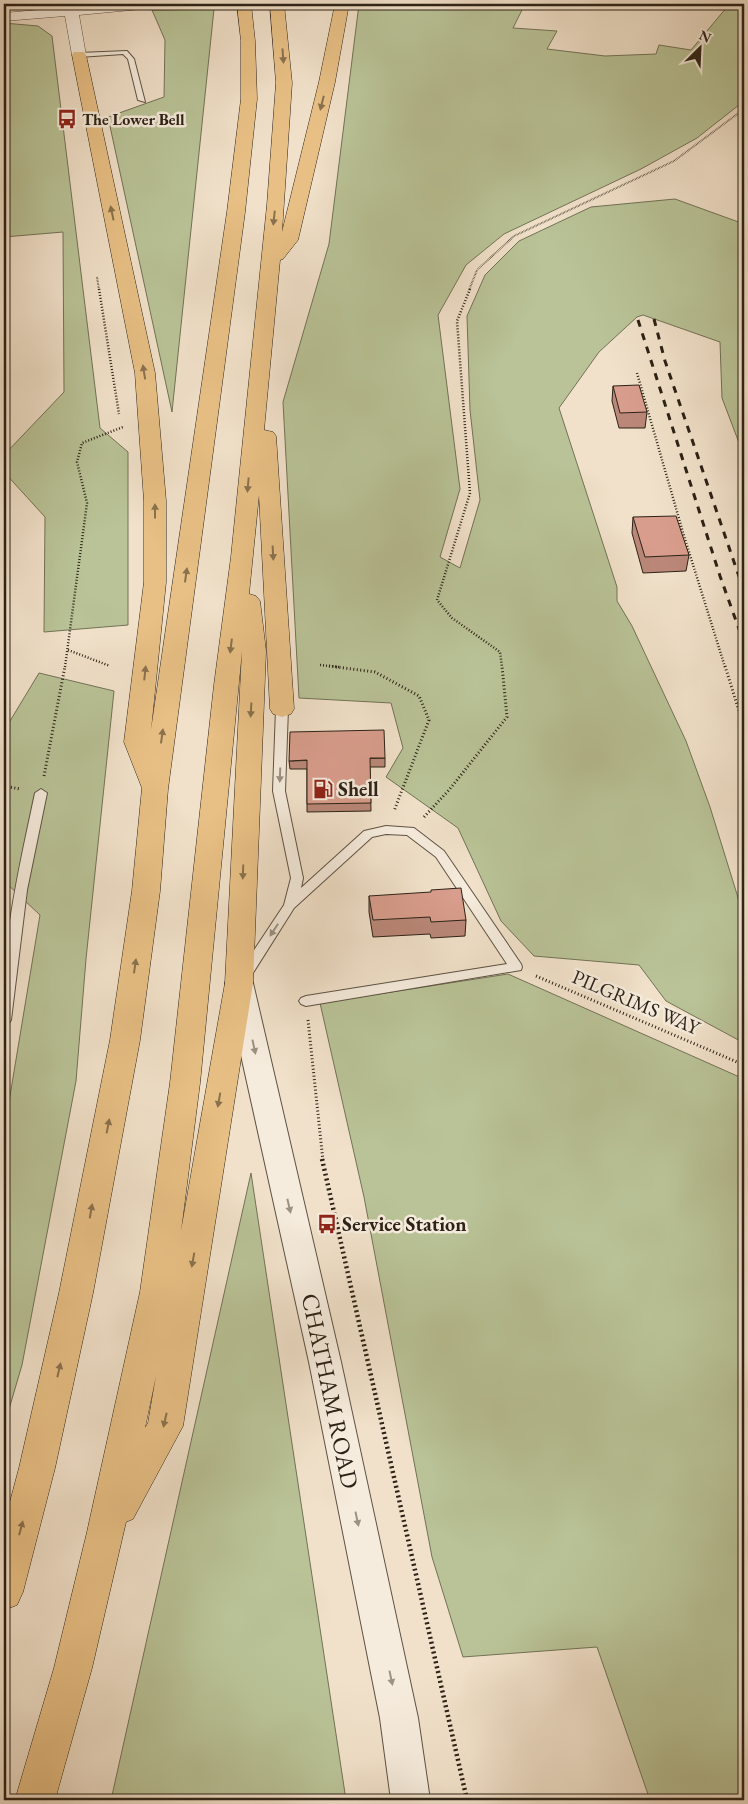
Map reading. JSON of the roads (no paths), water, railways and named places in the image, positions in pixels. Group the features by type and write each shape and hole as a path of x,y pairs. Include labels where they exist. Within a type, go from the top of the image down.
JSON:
{"highway":[{"path":"270,264 289,240 327,82 342,4"},
{"path":"4,1592 37,1468 72,1311 125,1040 146,891 155,788 236,212 248,99 248,40 244,6"},
{"path":"35,1800 73,1668 106,1532 157,1292 185,1083 226,685 242,557 281,148 284,84 278,6"},
{"path":"78,55 145,373 155,501 155,582 137,742 155,788"},
{"path":"261,347 282,709"},
{"path":"106,1532 165,1426 239,983 254,651 242,557"}],"street":[{"path":"4,17 68,8 152,4"},
{"path":"714,4 744,5"},
{"path":"68,8 78,55"},
{"name":"CHATHAM ROAD","path":"239,983 329,1381 399,1718 411,1800"}],"lane":[{"path":"78,55 126,52 131,59 142,100"},
{"path":"282,709 279,791 297,878 290,905"},
{"path":"4,1020 21,890 41,793"},
{"path":"239,983 290,905 368,834 386,830 410,831 440,854 516,967 306,1001"}],"railway":[{"path":"654,319 665,361 744,591"},
{"path":"638,320 720,576 744,643"}],"place":[{"name":"The Lower Bell","path":"67,119"},
{"name":"Shell","path":"323,789"},
{"name":"Service Station","path":"327,1224"}]}
